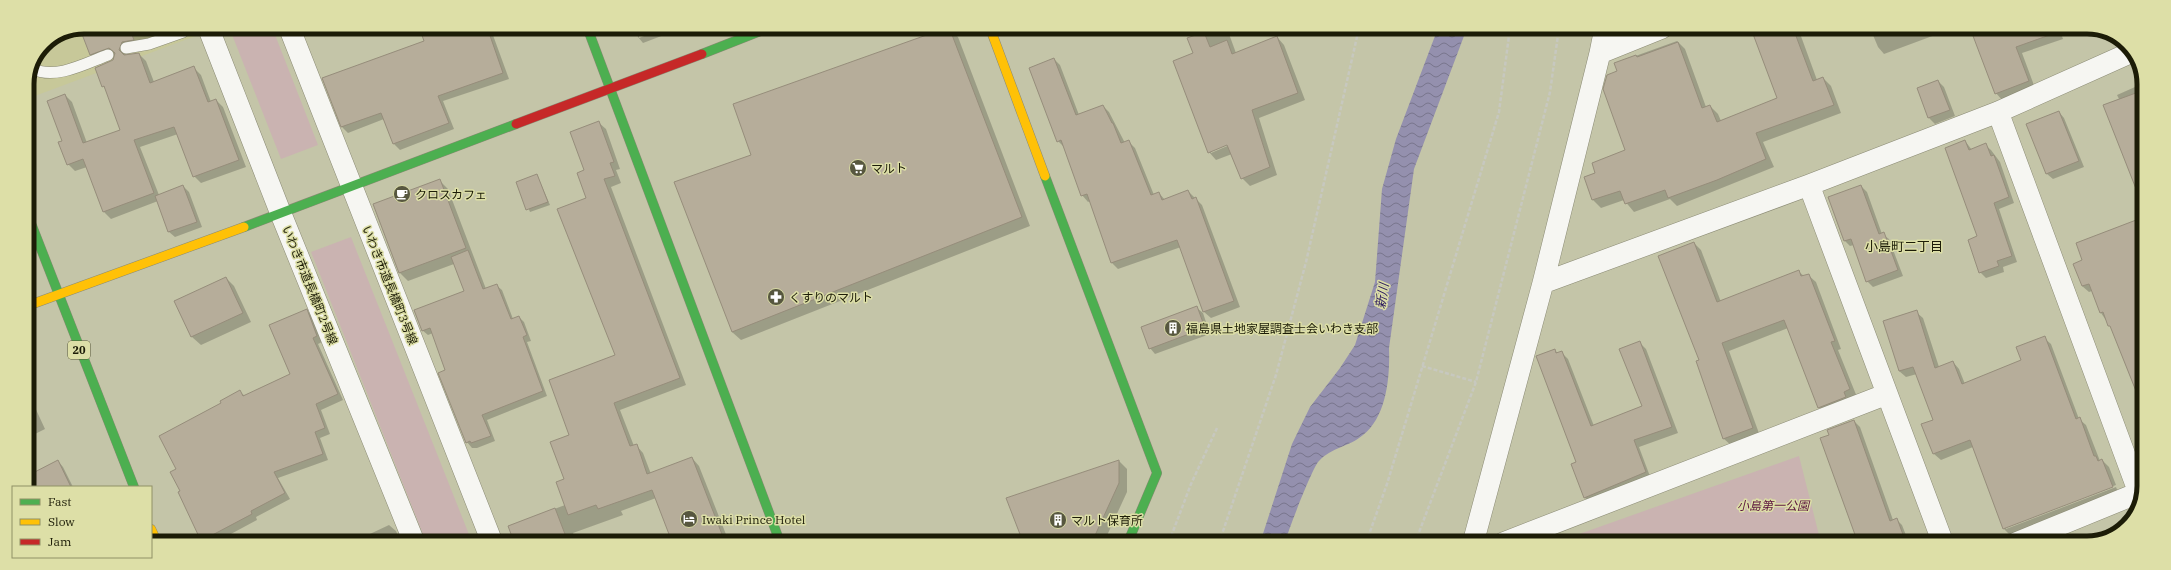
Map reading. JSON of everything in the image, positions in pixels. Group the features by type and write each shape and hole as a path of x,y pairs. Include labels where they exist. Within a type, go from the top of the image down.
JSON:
{"street":[{"name":"いわき市道長橋町2号線","path":"211,34 281,214 412,536"},
{"name":"いわき市道長橋町3号線","path":"292,34 351,188 490,536"},
{"path":"591,34 778,536"},
{"path":"34,304 351,188 753,34"},
{"path":"992,34 1068,240 1157,473 1131,536"},
{"path":"1475,536 1542,283 1604,34"},
{"path":"1600,53 1647,34"},
{"path":"1542,283 1809,186 1998,112 2127,54"},
{"path":"1998,112 2137,481"},
{"path":"1809,186 1941,536"},
{"name":"20","path":"34,232 134,486"},
{"path":"1521,536 1887,394"},
{"path":"2033,536 2136,494"}],"lane":[{"path":"126,48 149,44 177,34"},
{"path":"36,71 61,72 108,55"}],"path":[{"path":"1221,536 1276,375 1306,262 1358,34"},
{"path":"1368,536 1387,484 1499,112 1509,34"},
{"path":"1417,536 1476,382 1550,92 1558,34"},
{"path":"1422,366 1476,382"},
{"path":"1171,536 1191,484 1217,428"}],"shaded area":[{"path":"84,34 201,34 34,96 35,74 42,56 56,42 65,38"}],"green space":[{"path":"232,34 275,34 318,145 281,159"},
{"path":"351,237 470,536 424,536 311,252"},
{"name":"小島第一公園","path":"1799,456 1819,536 1574,536"}],"water":[{"name":"新川","path":"1436,34 1465,34 1414,169 1389,348 1388,383 1382,407 1371,427 1363,435 1329,453 1319,461 1306,487 1287,536 1262,536 1292,444 1310,407 1340,368 1355,345 1375,282 1382,189 1396,139"}],"building":[{"path":"82,34 132,34 134,40 122,42 119,50 124,55 139,53 150,83 194,66 208,102 216,99 239,160 193,177 174,127 134,140 154,193 103,212 83,159 67,165 58,142 62,141 47,101 65,94 83,143 120,130 104,86 102,87 95,68 113,60 115,53 109,48 90,55"},
{"path":"422,34 489,34 503,73 438,96 449,123 393,144 381,113 341,127 322,78 424,41"},
{"name":"マルト","path":"929,34 952,34 1022,217 732,332 674,182 751,155 733,104"},
{"path":"1198,34 1205,34 1210,47 1227,40 1232,54 1277,36 1298,93 1252,110 1270,167 1241,179 1227,145 1208,153 1173,61 1193,53 1187,38"},
{"path":"1753,34 1795,34 1813,81 1823,77 1834,105 1756,133 1766,159 1717,180 1668,198 1665,190 1625,204 1620,191 1592,200 1584,177 1595,173 1592,163 1625,150 1603,89 1607,75 1617,71 1614,63 1636,55 1637,57 1678,42 1702,108 1710,105 1717,122 1777,98"},
{"path":"1972,34 2053,34 2016,47 2029,81 1995,94"},
{"path":"1054,58 1076,115 1103,105 1113,123 1121,143 1129,140 1151,195 1159,192 1162,200 1188,190 1192,199 1196,197 1234,301 1203,312 1177,240 1111,263 1087,194 1081,196 1061,140 1057,142 1029,68"},
{"path":"1938,80 1950,110 1928,118 1917,88"},
{"path":"2137,93 2137,191 2103,105"},
{"path":"2059,111 2079,161 2046,174 2026,124"},
{"path":"599,121 614,162 610,163 615,176 604,179 680,378 614,403 630,446 637,444 647,474 692,457 723,536 670,536 652,490 598,509 596,505 568,515 556,482 564,479 550,442 569,435 549,380 615,355 557,209 586,198 577,173 584,170 570,132"},
{"path":"1965,140 1969,150 1986,143 1991,156 1994,155 2009,197 1994,203 2012,256 1997,261 1999,266 1979,273 1968,240 1977,236 1945,148"},
{"path":"537,174 548,202 526,210 516,182"},
{"path":"440,179 466,248 399,273 373,204"},
{"path":"183,185 197,222 168,232 155,196"},
{"path":"1861,185 1879,234 1884,232 1898,270 1866,282 1851,239 1844,241 1828,197"},
{"path":"2137,220 2137,394 2110,326 2108,326 2103,312 2100,313 2089,284 2082,286 2073,264 2082,260 2076,243"},
{"path":"1694,242 1717,302 1799,270 1801,276 1809,274 1835,341 1831,342 1850,389 1844,392 1846,397 1818,408 1784,320 1722,343 1753,428 1723,439 1696,361 1699,360 1658,256"},
{"path":"468,250 483,289 497,284 511,319 519,316 527,335 523,337 543,391 482,415 491,436 471,443 470,441 466,443 438,373 445,370 430,328 422,331 414,310 464,291 451,257"},
{"path":"226,277 243,313 191,337 174,301"},
{"name":"福島県土地家屋調査士会いわき支部","path":"1197,306 1205,328 1149,349 1141,327"},
{"path":"307,309 317,336 313,338 338,394 316,404 325,428 315,432 323,454 274,472 285,493 251,511 252,514 210,536 199,536 178,492 180,491 170,472 176,469 159,436 221,403 220,401 240,390 243,396 290,374 269,325"},
{"path":"1917,310 1935,368 1953,361 1962,384 2021,360 2016,347 2045,336 2076,419 2080,417 2094,456 2096,456 2098,461 2102,459 2113,487 2003,529 1970,440 1933,454 1921,424 1933,420 1913,367 1899,371 1883,321"},
{"path":"1640,341 1672,427 1634,440 1646,472 1584,498 1571,464 1576,462 1536,356 1555,349 1556,353 1562,351 1591,426 1642,406 1619,349"},
{"path":"1854,420 1890,521 1897,518 1903,536 1855,536 1820,438 1829,435 1827,430"},
{"path":"58,460 71,486 34,486 34,472"},
{"name":"マルト保育所","path":"1119,460 1119,483 1095,536 1021,536 1006,498"},
{"path":"555,508 566,536 512,536 508,526"}],"traffic: fast":[{"path":"590,34 778,536"},
{"path":"702,54 753,34"},
{"path":"244,227 516,124"},
{"path":"1045,176 1157,473 1131,536"},
{"path":"34,231 134,486"}],"traffic: slow":[{"path":"992,34 1045,176"},
{"path":"34,303 244,227"},
{"path":"152,531 154,536"}],"traffic: jam":[{"path":"516,124 702,54"}],"place":[{"name":"マルト","path":"858,168"},
{"name":"クロスカフェ","path":"402,194"},
{"name":"くすりのマルト","path":"776,297"},
{"name":"福島県土地家屋調査士会いわき支部","path":"1173,328"},
{"name":"Iwaki Prince Hotel","path":"689,519"},
{"name":"マルト保育所","path":"1058,520"}],"district":[{"name":"小島町二丁目","path":"1904,246"}]}
